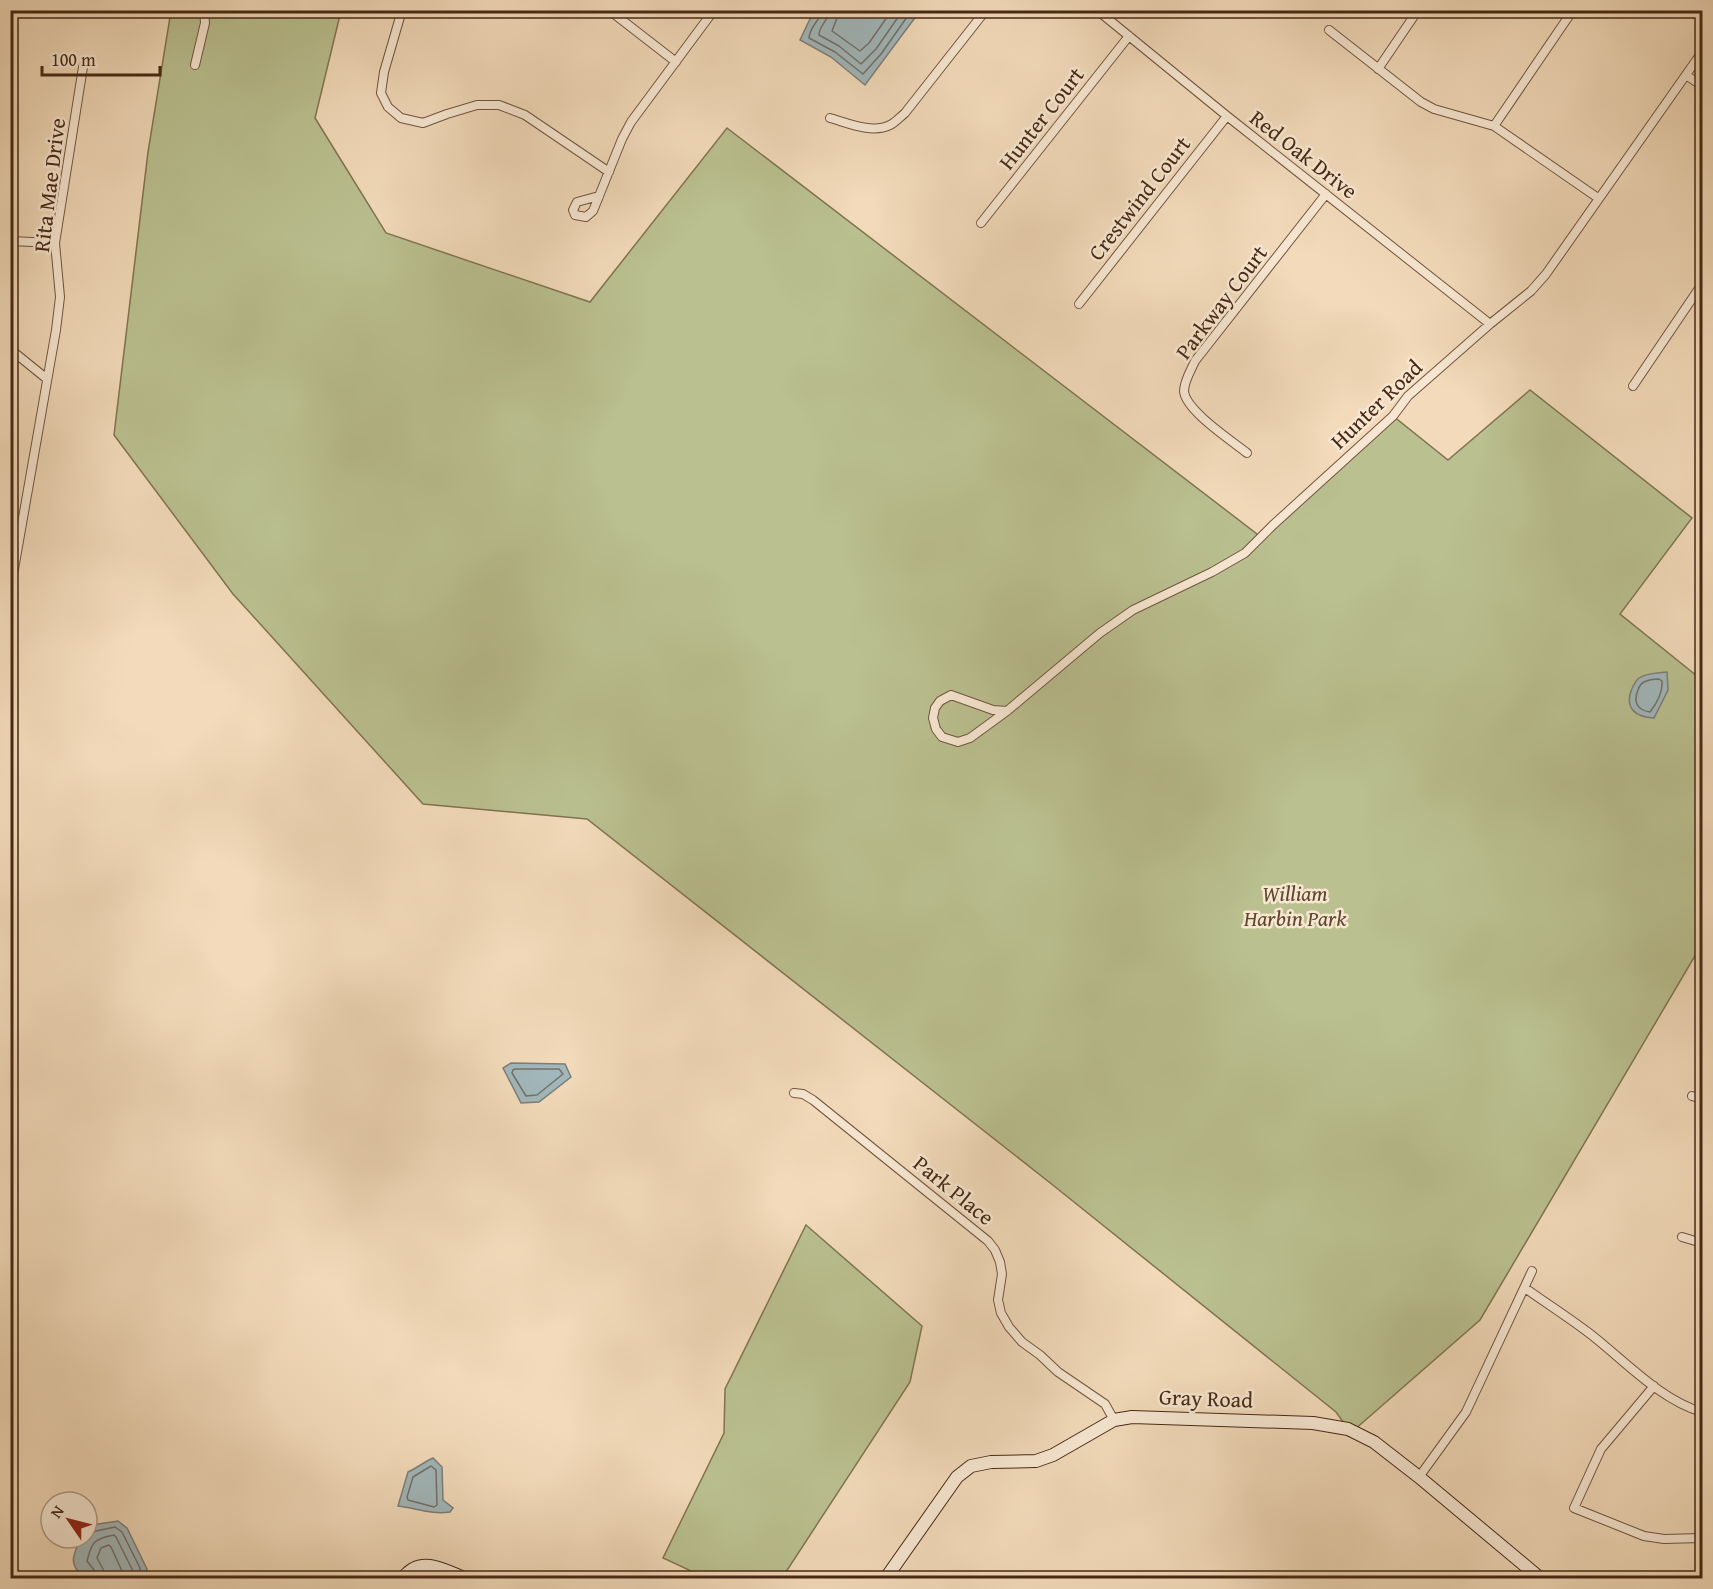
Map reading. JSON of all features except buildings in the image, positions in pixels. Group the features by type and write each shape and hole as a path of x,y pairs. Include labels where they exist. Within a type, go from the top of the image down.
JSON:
{"street":[{"path":"195,65 205,23 204,10"},
{"path":"402,10 384,72 381,93 388,107 401,118 423,123 477,105 499,105 525,115 609,172"},
{"path":"609,10 676,62"},
{"path":"599,196 631,122 714,10"},
{"path":"830,118 866,128 891,125 904,113 986,10"},
{"name":"Red Oak Drive","path":"1098,10 1227,116 1490,324"},
{"path":"1378,69 1418,10"},
{"path":"1494,126 1572,10"},
{"path":"1329,30 1421,102 1434,109 1494,126 1598,198"},
{"name":"Hunter Court","path":"981,223 1129,36"},
{"name":"Hunter Road","path":"1007,711 993,710 951,695 940,701 935,708 933,718 936,729 942,737 958,742 970,738 1007,711 1100,633 1133,610 1245,554 1393,416 1408,396 1531,291 1546,274 1702,52"},
{"name":"Rita Mae Drive","path":"10,592 60,297 55,243 83,67"},
{"path":"1686,75 1702,86"},
{"name":"Crestwind Court","path":"1079,304 1227,116"},
{"name":"Parkway Court","path":"1247,453 1189,405 1184,392 1186,379 1196,361 1326,194"},
{"path":"10,241 55,243"},
{"path":"1633,386 1702,284"},
{"path":"10,349 47,379"},
{"name":"Park Place","path":"794,1093 803,1094 813,1100 988,1241 1000,1262 1002,1274 998,1300 1001,1313 1009,1327 1022,1342 1058,1372 1105,1404 1114,1420"},
{"path":"1692,1096 1702,1099"},
{"path":"1682,1237 1702,1243"},
{"path":"1419,1476 1466,1412 1532,1271"},
{"path":"1525,1288 1588,1332 1654,1386 1685,1406 1702,1412"},
{"path":"1654,1386 1601,1449 1574,1508 1644,1536 1664,1539 1702,1538"},
{"name":"Gray Road","path":"886,1578 957,1478 971,1466 991,1462 1036,1461 1053,1455 1114,1420 1132,1417 1313,1423 1360,1434 1419,1476 1540,1578"},
{"path":"402,1578 414,1568 423,1566 439,1567 464,1578"}],"green space":[{"name":"William Harbin Park","path":"171,11 341,11 315,118 386,233 590,302 727,128 1261,537 1393,416 1448,460 1530,390 1692,518 1620,614 1702,680 1702,944 1480,1320 1353,1431 1348,1429 1336,1412 1049,1182 587,819 423,804 233,594 114,435 148,152"},
{"path":"806,1225 922,1326 910,1382 782,1578 706,1578 663,1558 724,1433 725,1389"}],"water":[{"path":"818,11 920,11 865,85 831,57 800,40 810,19"},
{"path":"1667,672 1668,690 1654,718 1637,714 1630,703 1636,681 1645,675"},
{"path":"511,1063 565,1064 571,1077 539,1102 521,1103 503,1068"},
{"path":"433,1458 442,1467 443,1500 453,1508 450,1512 437,1513 398,1506 408,1472"},
{"path":"118,1521 127,1528 147,1569 144,1578 84,1578 79,1573 73,1560 75,1551 99,1550 99,1524"}]}
